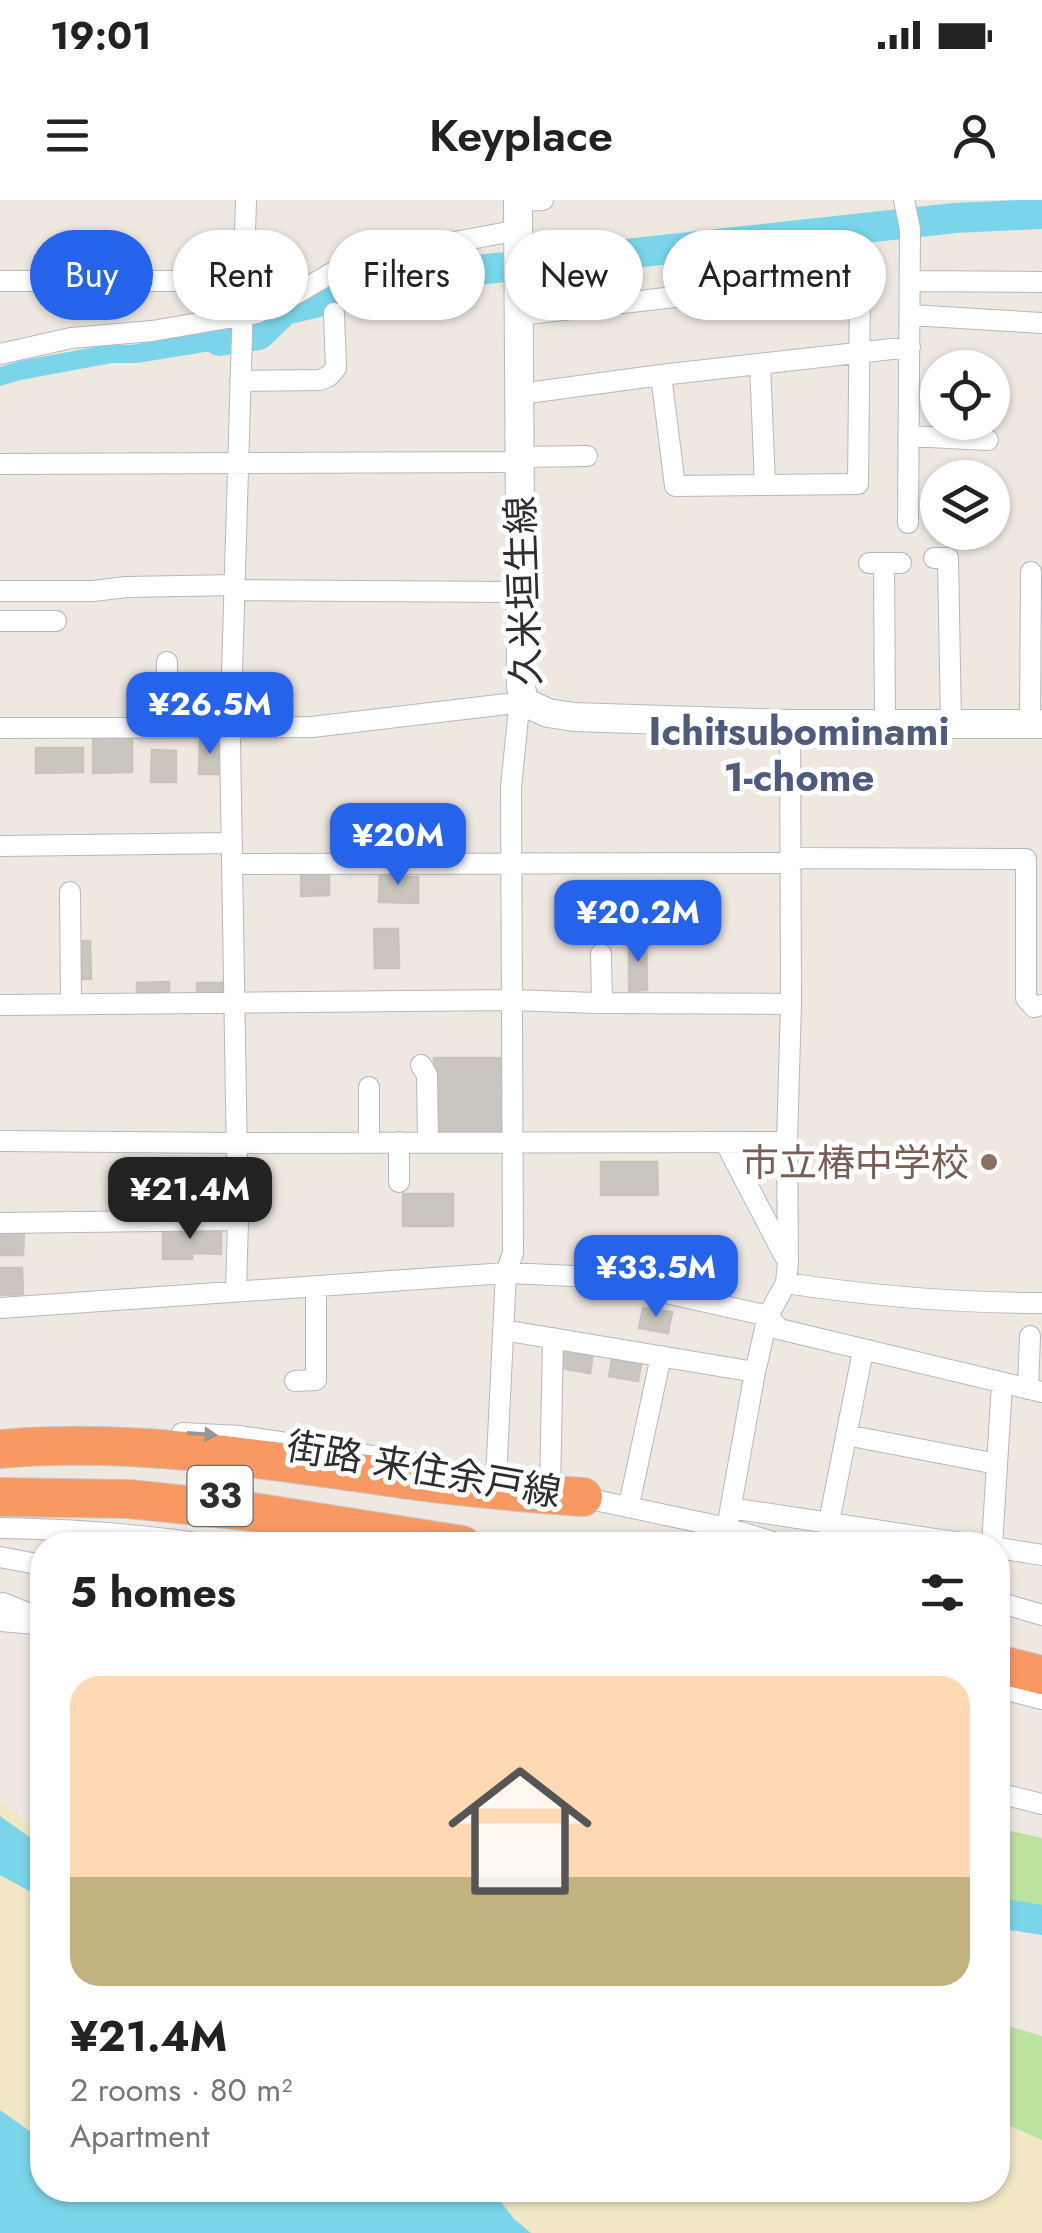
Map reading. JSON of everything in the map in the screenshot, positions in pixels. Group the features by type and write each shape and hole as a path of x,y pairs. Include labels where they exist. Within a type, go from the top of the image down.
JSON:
{"highway":[{"path":"0,1449 163,1449 495,1490 567,1494"},
{"name":"33","path":"0,1476 114,1476 172,1484 331,1532"},
{"name":"33","path":"0,1497 129,1499 328,1532"},
{"path":"0,1505 130,1512 244,1528 316,1532"},
{"path":"1010,1667 1042,1675"}],"main road":[{"name":"久米垣生線","path":"518,200 519,230"},
{"name":"久米垣生線","path":"519,320 524,702 548,713 574,717 790,724 1036,724"}],"street":[{"path":"245,230 246,200"},
{"path":"518,200 543,200"},
{"path":"906,214 910,281 908,523"},
{"path":"308,286 347,264 390,250 444,244 505,252"},
{"path":"910,281 985,273 1042,282"},
{"path":"643,300 855,276 860,288 858,484 675,486 661,375"},
{"path":"0,281 173,281"},
{"path":"910,316 1042,322"},
{"path":"0,354 71,338 223,320"},
{"path":"236,1292 232,728 242,320"},
{"path":"240,381 320,380 329,376 336,368 334,320"},
{"path":"520,394 910,347"},
{"path":"760,364 765,485"},
{"path":"909,436 920,437"},
{"path":"0,464 520,460 587,456"},
{"path":"934,558 948,558 941,639 951,724"},
{"path":"885,563 885,723"},
{"path":"1030,572 1036,724"},
{"path":"0,591 93,591 126,586 521,592"},
{"path":"0,621 56,621"},
{"path":"166,728 167,662"},
{"path":"0,728 312,727 524,702 518,718 511,787 513,1253 506,1273 496,1479"},
{"path":"790,724 787,1272 768,1316 729,1518 829,1522 892,1532"},
{"path":"0,846 511,862 1026,859 1026,998 1034,1007 1042,1005"},
{"path":"70,892 72,1005"},
{"path":"602,954 602,1003"},
{"path":"0,1005 512,1000 790,1004"},
{"path":"421,1064 427,1075 428,1142"},
{"path":"368,1087 370,1142"},
{"path":"0,1141 787,1142"},
{"path":"398,1142 399,1182"},
{"path":"725,1142 787,1272"},
{"path":"0,1223 238,1220"},
{"path":"787,1272 898,1298 1042,1303"},
{"path":"0,1308 506,1273 596,1277 768,1316 779,1329 1035,1391 1030,1336"},
{"path":"295,1381 316,1380 316,1286"},
{"path":"504,1330 755,1372"},
{"path":"553,1338 567,1494"},
{"path":"831,1532 829,1522 863,1350"},
{"path":"629,1506 661,1356"},
{"path":"995,1532 1002,1384"},
{"name":"街路 来住余戸線","path":"0,1433 160,1432 238,1436 414,1462 629,1506 729,1518 757,1532"},
{"path":"846,1435 997,1464"},
{"path":"0,1528 99,1532"},
{"path":"1010,1550 1042,1555"},
{"path":"0,1558 30,1563"},
{"path":"1010,1606 1042,1615"},
{"path":"1,1612 30,1616"},
{"path":"1010,1691 1042,1699"},
{"path":"1010,1796 1042,1804"}],"green space":[{"path":"1010,1831 1042,1838 1042,1910 1010,1903"},
{"path":"1010,2027 1042,2036 1042,2140 1010,2126"}],"sand":[{"path":"0,1802 30,1824 30,2202 1010,2202 1010,2126 1042,2140 1042,2233 0,2233"}],"water":[{"path":"253,323 261,343 137,363 112,363 0,386 0,367 19,361"},
{"path":"0,1816 30,1837 30,1891 0,1875"},
{"path":"0,2110 30,2131 30,2202 501,2202 531,2233 0,2233"}],"building":[{"path":"93,737 132,737 132,772 93,773"},
{"path":"200,740 221,741 220,774 199,774"},
{"path":"36,748 83,748 83,772 36,773"},
{"path":"152,750 176,751 176,782 151,782"},
{"path":"380,871 397,871 397,877 418,877 418,903 379,902"},
{"path":"329,873 329,895 301,896 301,874"},
{"path":"374,929 398,929 399,968 375,968"},
{"path":"629,938 646,938 647,990 629,991"},
{"path":"75,941 90,941 91,979 76,979"},
{"path":"169,982 169,998 137,998 137,983"},
{"path":"197,983 229,983 229,998 197,999"},
{"path":"434,1058 503,1058 503,1131 434,1132"},
{"path":"601,1162 657,1162 658,1195 601,1195"},
{"path":"403,1194 453,1194 453,1226 403,1226"},
{"path":"163,1227 221,1228 221,1254 192,1253 192,1259 163,1259"},
{"path":"0,1230 24,1231 23,1255 0,1255"},
{"path":"0,1268 22,1268 23,1294 0,1295"},
{"path":"643,1308 672,1312 668,1333 639,1328"},
{"path":"564,1347 593,1352 590,1373 561,1368"},
{"path":"613,1355 642,1360 638,1381 609,1376"}],"waterway":[{"path":"219,341 259,335 285,310 315,303 369,276 408,265 441,262 478,270 955,218 1042,214"},
{"path":"1010,1915 1042,1920"}],"place":[{"name":"市立椿中学校","path":"989,1162"}],"district":[{"name":"Ichitsubominami 1-chome","path":"799,754"}]}
